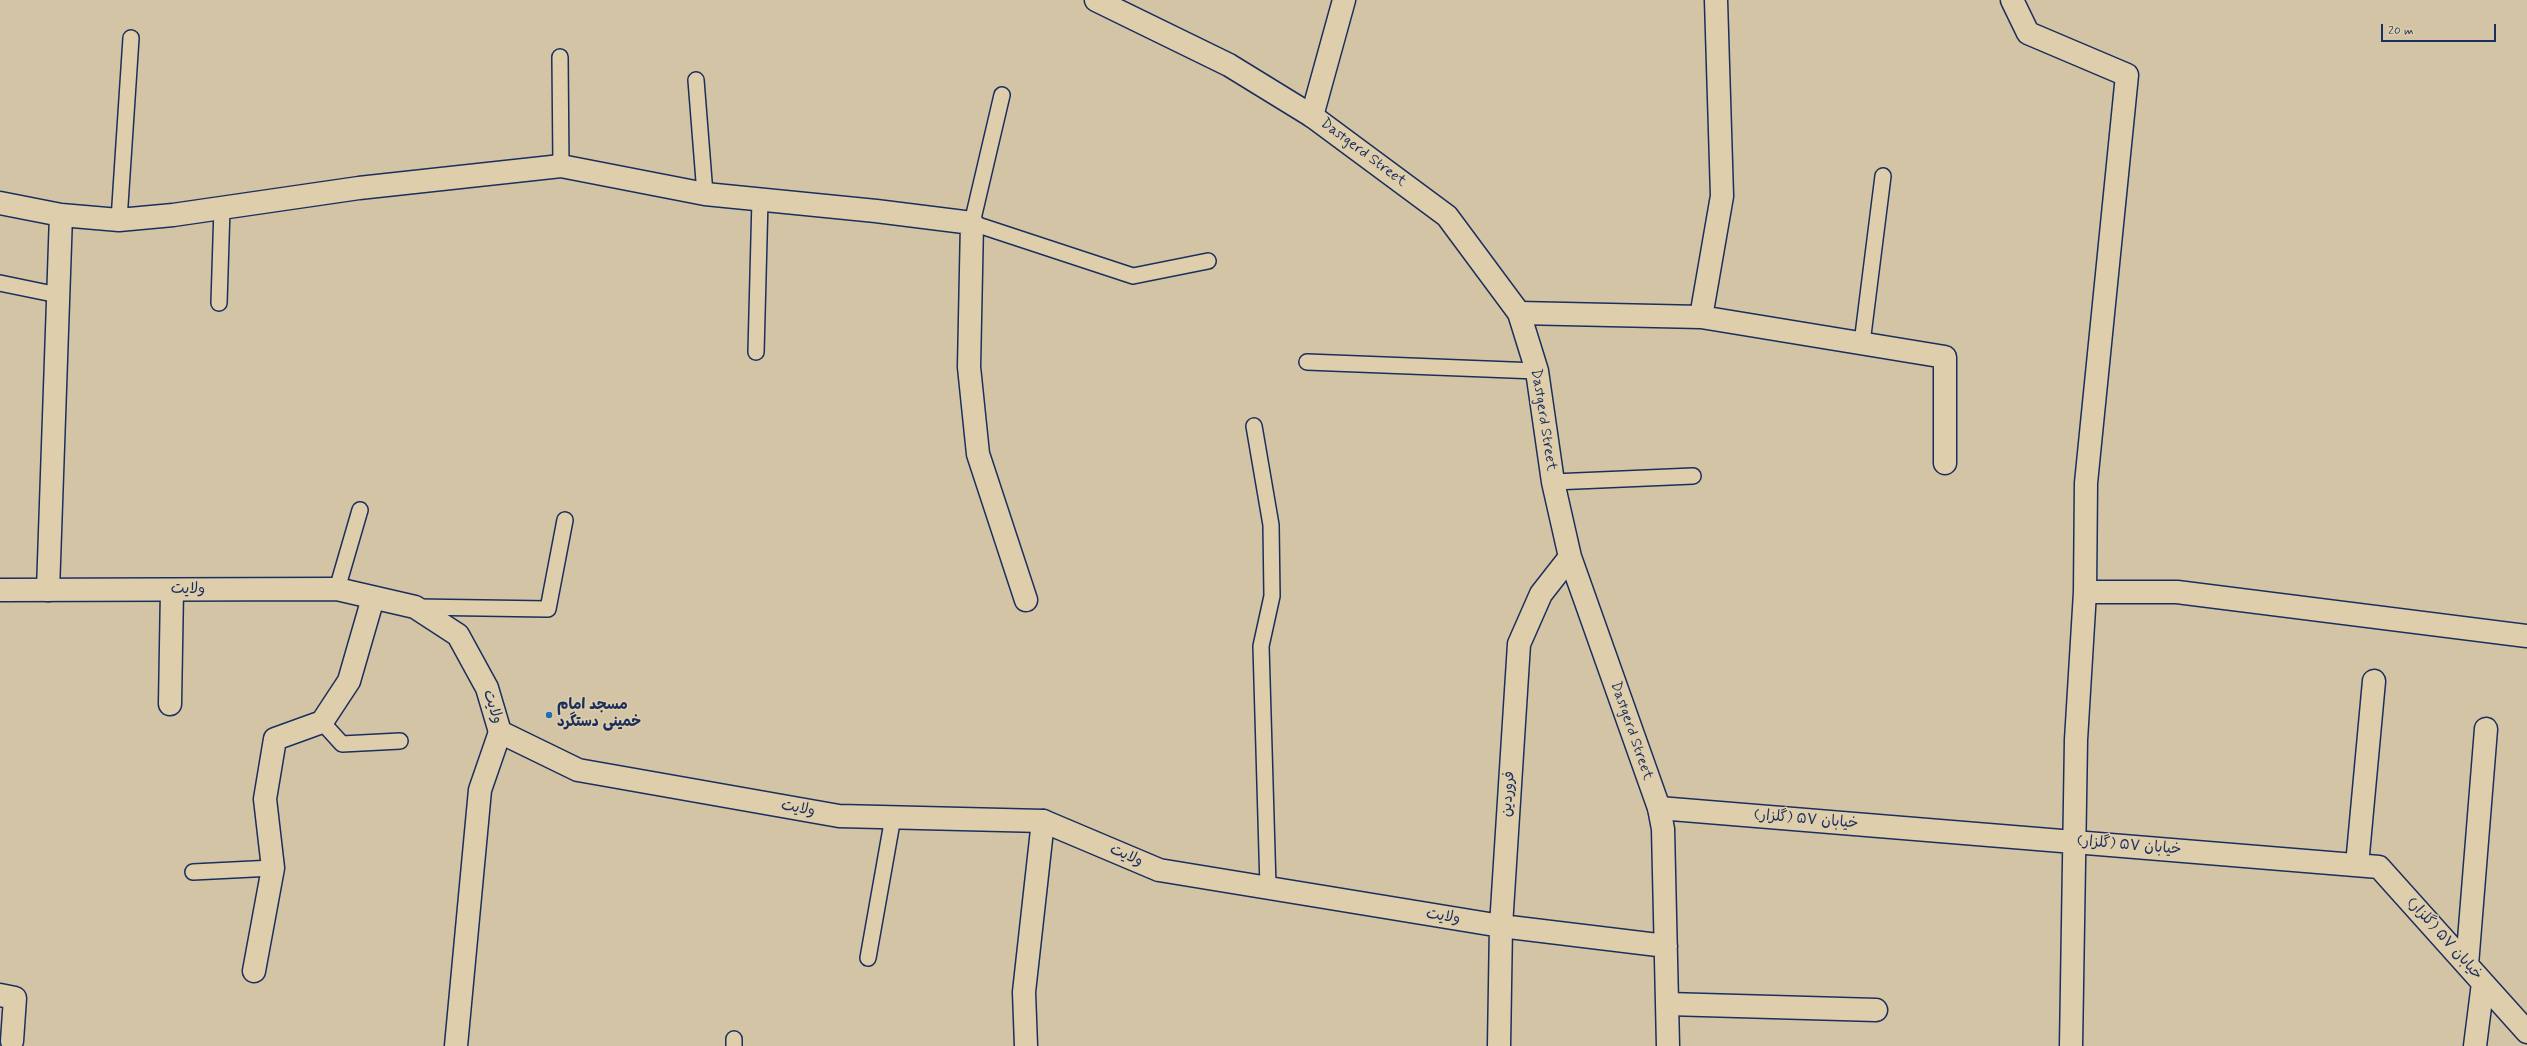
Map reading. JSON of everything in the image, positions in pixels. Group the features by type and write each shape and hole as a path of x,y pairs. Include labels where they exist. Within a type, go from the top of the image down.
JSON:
{"street":[{"name":"Dastgerd Street","path":"1096,0 1124,6 1229,65 1312,116 1447,216 1519,313 1537,371 1553,482 1570,557 1659,808 1663,829 1668,1046"},
{"path":"1312,116 1344,0"},
{"path":"1701,317 1722,196 1716,0"},
{"path":"2012,0 2028,33 2127,75 2086,483 2085,592 2076,740 2071,1046"},
{"path":"0,203 61,215 119,220 222,208 358,188 561,166 705,194 876,211 972,224 969,367 978,454 1026,600"},
{"path":"48,590 61,215"},
{"path":"1519,313 1701,317 1945,356 1945,463"},
{"name":"فروردین","path":"1499,1046 1500,926 1519,644 1541,594 1570,557"},
{"name":"ولایت","path":"0,590 337,590 415,607 458,635 487,688 500,732 578,770 838,816 1042,821 1159,870 1500,926 1666,946"},
{"path":"170,704 172,590"},
{"path":"2085,592 2177,592 2527,636"},
{"path":"254,971 273,868 264,799 275,739 322,722 349,681 373,598"},
{"path":"2357,865 2374,681"},
{"path":"2467,965 2486,729"},
{"path":"456,1046 480,790 500,732"},
{"name":"خیابان ۵۷ (گلزار)","path":"1659,808 2379,867 2527,1032"},
{"path":"1026,1046 1024,992 1042,821"},
{"path":"2475,1046 2483,983"},
{"path":"0,995 15,998 12,1041"},
{"path":"1668,1004 1876,1010"}],"lane":[{"path":"119,220 131,38"},
{"path":"560,57 561,166"},
{"path":"696,80 705,194"},
{"path":"1002,95 972,224 1133,276 1208,261"},
{"path":"1862,343 1883,176"},
{"path":"756,352 760,200"},
{"path":"219,303 222,208"},
{"path":"0,283 58,295"},
{"path":"1307,362 1537,371"},
{"path":"1254,426 1271,526 1272,596 1261,646 1268,887"},
{"path":"1553,482 1694,476"},
{"path":"337,590 360,510"},
{"path":"415,607 548,609 565,520"},
{"path":"322,722 342,744 400,741"},
{"path":"868,958 893,817"},
{"path":"193,872 273,868"}],"place":[{"name":"مسجد امام خمینی دستگرد","path":"549,715"}]}
